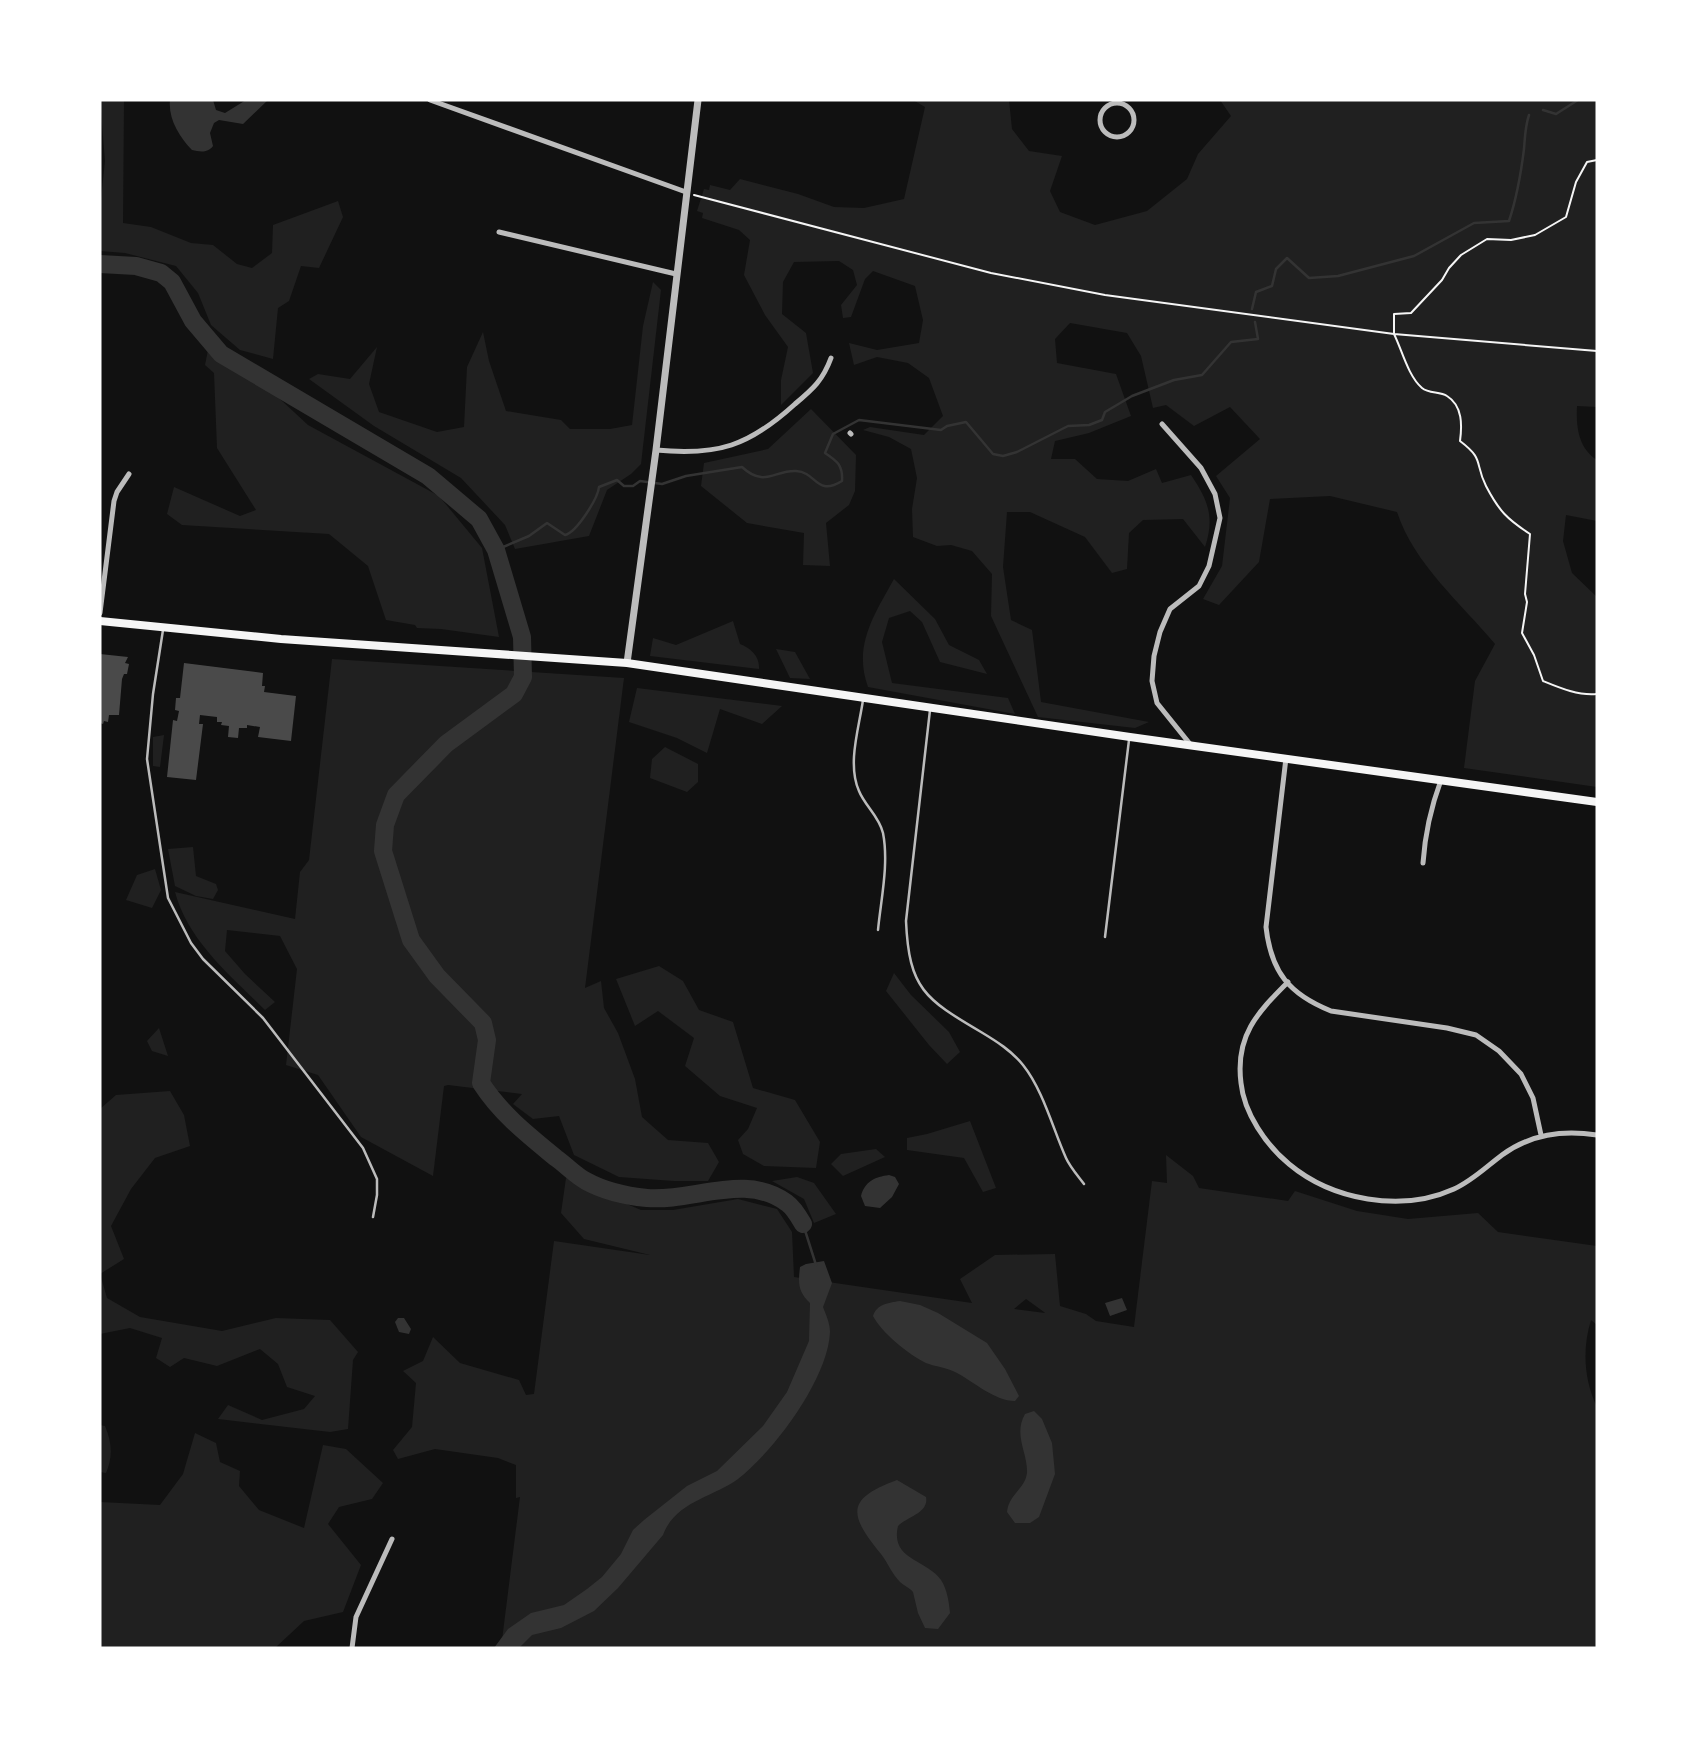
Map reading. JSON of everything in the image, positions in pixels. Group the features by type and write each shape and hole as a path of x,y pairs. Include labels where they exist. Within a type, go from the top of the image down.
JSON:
{"main road":[{"path":"100,621 269,638 627,663 1597,802"}],"street":[{"path":"430,100 687,192"},
{"path":"627,663 656,450 696,100"},
{"path":"1100,100 1105,107"},
{"path":"1121,103 1130,108 1134,124 1128,133 1124,136 1112,136 1103,129 1100,118 1105,107 1121,103"},
{"path":"499,232 677,274"},
{"path":"656,450 692,454 753,437 778,420 813,388 824,376 831,358"},
{"path":"1162,424 1201,468 1215,494 1220,518 1209,566 1199,586 1170,609 1154,656 1152,681 1157,703 1191,745"},
{"path":"100,613 114,501 129,474"},
{"path":"1286,758 1266,927 1269,950 1276,968 1296,992 1313,1004 1331,1011 1447,1028 1476,1035 1499,1051 1521,1074 1533,1098 1541,1135"},
{"path":"1423,863 1432,802 1441,780"},
{"path":"1288,982 1265,1005 1250,1026 1242,1045 1239,1068 1241,1089 1257,1126 1283,1159 1301,1174 1323,1186 1347,1195 1371,1199 1397,1201 1427,1196 1453,1189 1479,1174 1503,1154 1541,1135 1562,1132 1597,1135"},
{"path":"352,1648 356,1617 361,1603 392,1539"}],"lane":[{"path":"163,628 147,759 168,898 191,943 203,959 263,1018 363,1148 377,1179 373,1217"},
{"path":"863,697 854,776 859,793 875,813 883,832 884,862 878,930"},
{"path":"931,707 906,921 908,956 913,972 925,993 940,1008 1003,1045 1024,1066 1067,1160 1084,1184"},
{"path":"1105,937 1130,737"}],"path":[{"path":"1597,160 1587,162 1576,182 1566,217 1535,235 1511,240 1487,239 1461,255 1411,313 1394,314 1394,334 1416,381 1423,390 1447,395 1457,408 1462,421 1460,441 1476,453 1485,484 1506,518 1530,534 1525,594 1527,602 1522,633 1534,655 1543,681 1563,690 1597,694"},
{"path":"687,192 991,274 1105,295 1394,334 1597,351"}],"shaded area":[{"path":"100,100 124,100 123,223 151,227 191,243 213,245 237,264 252,268 272,253 273,225 338,201 343,217 319,268 301,266 289,301 278,308 273,359 240,350 211,325 198,293 176,266 125,253 100,251 100,209 105,161"},
{"path":"170,100 213,100 216,110 225,113 246,100 268,100 243,124 219,120 214,123 210,133 213,146 209,150 201,151 192,150 179,133 171,114"},
{"path":"913,100 1009,100 1012,129 1029,151 1062,156 1050,191 1060,212 1095,225 1147,211 1187,179 1198,154 1231,116 1220,100 1597,100 1597,407 1577,406 1577,414 1582,443 1597,460 1597,521 1566,515 1563,541 1572,573 1597,597 1597,787 1464,768 1475,681 1495,644 1427,566 1405,531 1397,512 1330,496 1270,499 1259,562 1219,605 1203,599 1222,566 1230,498 1216,476 1260,439 1230,407 1194,426 1166,405 1153,408 1141,356 1127,333 1070,323 1055,339 1057,363 1116,374 1131,416 1089,433 1055,441 1051,459 1075,459 1097,479 1128,481 1156,469 1162,483 1191,475 1206,501 1209,527 1205,547 1183,519 1143,520 1129,533 1127,569 1112,573 1085,537 1030,512 1007,512 1003,567 1011,620 1032,630 1041,702 1149,722 1135,728 1038,717 991,616 992,574 972,551 951,545 937,546 913,537 912,509 917,478 911,449 889,437 863,430 870,427 924,435 943,416 929,378 908,363 877,357 854,365 849,343 877,350 919,343 923,320 915,286 873,271 865,279 851,317 843,318 841,305 857,285 853,270 839,261 794,262 783,282 782,314 806,333 813,373 781,405 781,380 788,347 765,315 744,275 750,240 739,230 702,218 703,213 697,211 704,189 709,190 710,185 730,190 740,179 798,194 834,207 864,208 904,199 925,107"},
{"path":"653,282 661,290 641,464 607,490 589,536 515,549 505,525 461,478 374,426 309,379 318,374 350,379 377,347 369,384 379,412 437,432 464,427 467,367 483,332 489,361 506,411 561,420 570,429 610,429 632,425 643,326"},
{"path":"211,335 308,425 439,496 482,548 499,637 417,628 415,625 386,620 368,566 329,534 182,525 167,514 174,487 240,516 256,510 217,448 214,373 205,365"},
{"path":"811,409 856,455 855,491 849,505 826,523 830,566 803,565 804,533 747,523 701,486 704,463 768,449"},
{"path":"894,579 935,619 949,645 979,660 987,674 940,662 922,622 910,611 889,618 882,642 892,683 1008,698 1015,714 868,687 864,672 864,644 873,618"},
{"path":"733,621 740,644 754,653 759,669 650,656 653,638 676,645"},
{"path":"776,649 795,652 810,679 790,678"},
{"path":"332,659 624,678 585,988 601,981 604,1008 618,1033 635,1079 642,1117 668,1140 708,1143 719,1162 708,1181 619,1177 574,1155 559,1116 533,1119 513,1104 522,1094 448,1085 444,1086 433,1176 361,1137 318,1075 286,1065 297,969 280,936 227,930 225,951 275,1002 265,1010 200,942 181,910 175,892 295,919 300,872 309,860"},
{"path":"637,688 782,706 762,724 720,709 707,753 677,738 629,722"},
{"path":"164,735 160,767 153,766 153,737"},
{"path":"665,747 698,764 698,782 687,792 650,778 652,759"},
{"path":"193,847 196,876 216,884 218,890 213,899 196,896 175,886 168,849"},
{"path":"155,869 161,890 152,908 126,900 137,875"},
{"path":"659,966 683,981 699,1010 733,1022 753,1088 795,1100 820,1142 816,1168 764,1166 743,1154 738,1140 748,1129 757,1108 720,1096 685,1066 694,1038 658,1011 635,1026 616,979"},
{"path":"894,973 911,995 949,1032 960,1052 947,1064 886,991"},
{"path":"159,1028 168,1056 152,1051 147,1041"},
{"path":"170,1091 184,1115 190,1146 155,1158 131,1189 111,1226 124,1259 100,1274 100,1109 116,1095"},
{"path":"970,1121 996,1188 983,1192 964,1158 907,1150 907,1138"},
{"path":"876,1149 885,1157 843,1176 831,1164 841,1154"},
{"path":"1166,1155 1193,1176 1199,1188 1288,1201 1295,1191 1357,1211 1408,1219 1478,1213 1498,1232 1597,1246 1597,1325 1591,1320 1586,1353 1589,1386 1597,1407 1597,1648 501,1648 520,1497 516,1498 516,1465 498,1458 435,1449 398,1459 393,1450 412,1427 416,1383 403,1371 423,1361 433,1337 460,1363 519,1380 526,1395 534,1394 554,1241 650,1255 584,1239 561,1213 566,1178 641,1210 673,1210 738,1199 777,1209 792,1232 794,1277 972,1303 960,1279 995,1255 1055,1254 1060,1306 1086,1314 1096,1321 1134,1327 1152,1181 1167,1183","holes":["1026,1299 1045,1313 1014,1309"]},
{"path":"889,1175 895,1177 899,1184 892,1197 880,1208 865,1206 861,1196 868,1183"},
{"path":"797,1177 814,1183 836,1214 814,1223 804,1199 772,1181"},
{"path":"824,1261 832,1283 823,1307 830,1329 827,1351 810,1392 767,1451 738,1479 676,1515 663,1535 618,1588 594,1611 561,1628 532,1635 519,1648 494,1648 508,1629 531,1613 564,1605 602,1577 621,1554 633,1530 687,1486 717,1471 763,1426 787,1392 809,1341 810,1303 800,1287 800,1267"},
{"path":"100,1274 107,1298 140,1317 222,1331 276,1318 330,1320 358,1352 353,1360 348,1429 330,1432 218,1419 228,1405 262,1420 304,1409 315,1396 287,1387 278,1364 260,1349 217,1366 184,1358 170,1367 156,1358 162,1338 130,1328 100,1334"},
{"path":"1122,1298 1127,1310 1110,1316 1105,1303"},
{"path":"900,1301 920,1305 938,1313 987,1343 1019,1396 1015,1401 992,1395 953,1371 926,1363 896,1343 873,1316 887,1303"},
{"path":"398,1318 404,1318 411,1329 409,1334 399,1332 395,1322"},
{"path":"1034,1411 1042,1419 1052,1443 1055,1474 1039,1517 1030,1523 1015,1523 1007,1512 1008,1506 1026,1479 1027,1473 1020,1429 1025,1414"},
{"path":"100,1425 105,1426 110,1444 111,1455 106,1473 100,1472"},
{"path":"195,1433 216,1443 220,1462 240,1471 239,1486 259,1510 304,1528 323,1445 346,1449 383,1483 372,1499 339,1507 328,1524 361,1565 343,1612 304,1621 275,1648 100,1648 100,1502 160,1505 183,1474"},
{"path":"897,1480 926,1497 921,1511 898,1526 897,1537 904,1552 935,1573 945,1587 950,1613 938,1629 925,1628 913,1592 895,1576 858,1518 861,1501 868,1494"}],"building":[{"path":"100,654 128,657 125,663 129,664 127,674 124,674 122,679 119,715 109,715 108,722 104,721 103,724 100,723"},
{"path":"184,663 263,673 264,692 296,696 291,741 258,737 260,727 247,725 247,728 239,728 238,738 228,737 229,726 217,722 217,717 200,715 199,724 203,724 196,780 167,777 173,720 177,721 179,711 175,710 176,698 180,698"}],"waterway":[{"path":"1543,110 1556,114 1578,100"},
{"path":"1252,309 1256,292 1272,286 1276,269 1287,258 1309,278 1338,276 1414,256 1474,223 1509,221 1518,185 1529,115"},
{"path":"100,264 136,266 161,273 172,282 193,321 221,354 428,476 479,519 496,550 522,637 523,677 514,694 446,744 396,795 385,825 383,851 411,940 437,976 483,1023 487,1040 481,1083 489,1094 535,1141 578,1176 600,1188 647,1198 719,1190 754,1190 771,1194 787,1203 803,1224"},
{"path":"496,550 529,536 547,523 565,535 570,533 586,514 599,487 617,480 624,486 633,486 640,481 662,484 686,476 742,467 763,477 788,471 803,472 822,485 833,485 842,481 841,471 836,461 825,453 833,434 859,420 941,430 966,422 993,454 1003,456 1017,452 1068,426 1089,425 1102,420 1105,412 1132,396 1174,380 1202,375 1231,342 1258,339 1255,322"},
{"path":"803,1224 816,1265"}]}
